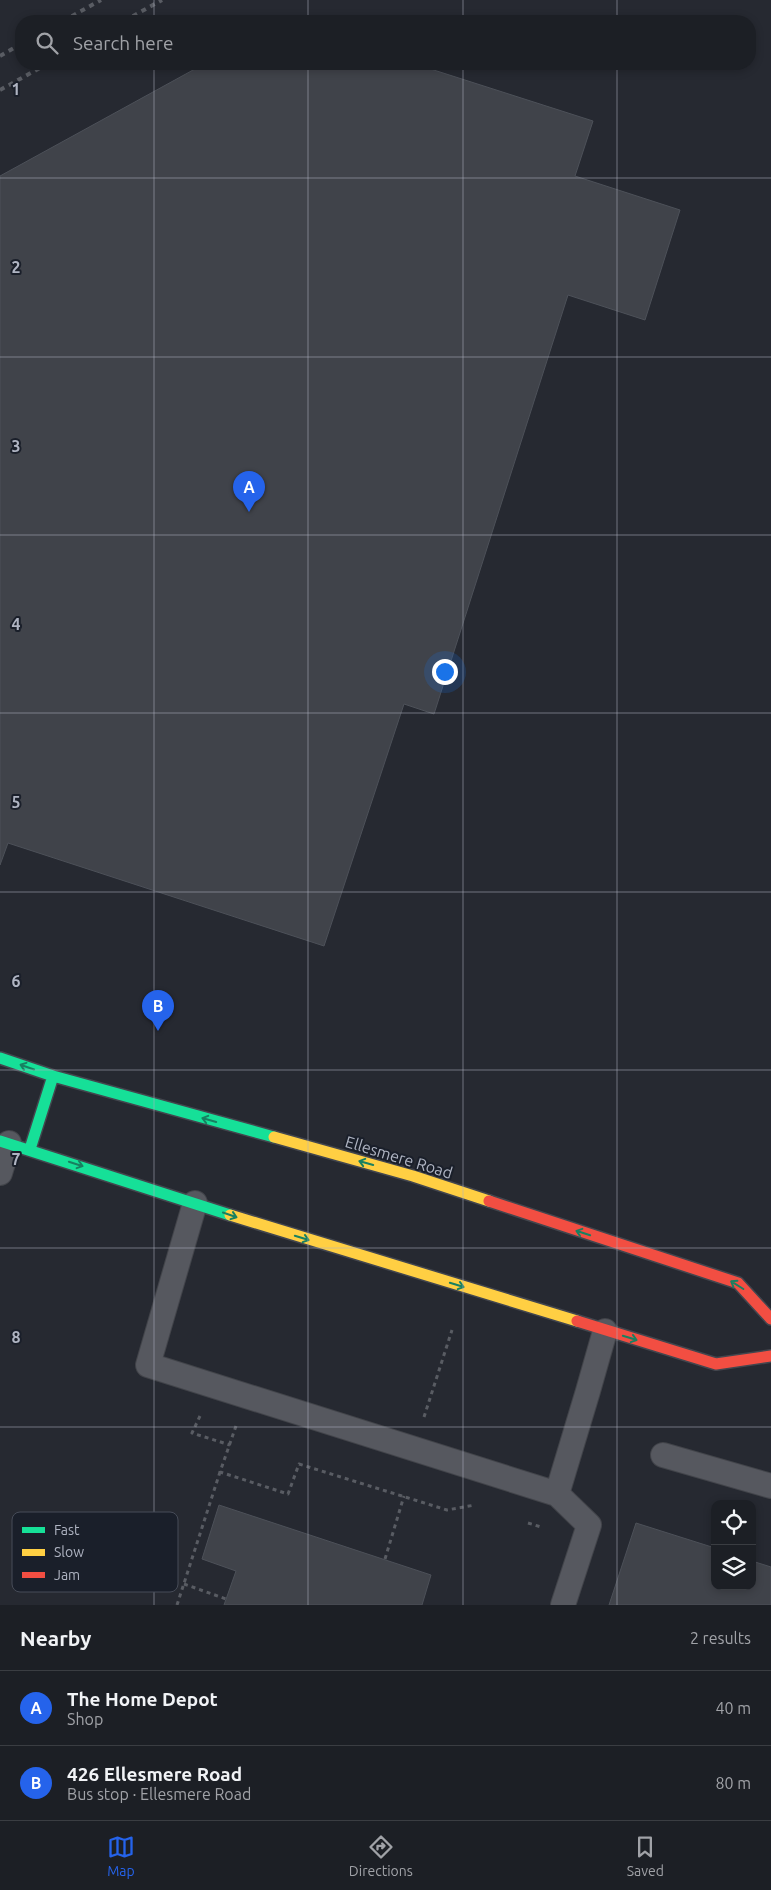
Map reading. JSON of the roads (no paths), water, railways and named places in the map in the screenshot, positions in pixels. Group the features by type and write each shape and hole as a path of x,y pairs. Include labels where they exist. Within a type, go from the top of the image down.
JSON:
{"main road":[{"name":"Ellesmere Road","path":"0,1058 53,1076 413,1176 738,1283 771,1318"},
{"path":"53,1076 13,1144 256,1223 716,1364 771,1356"}],"lane":[{"path":"0,1173 13,1144"},
{"path":"195,1203 148,1365 556,1494 590,1525 563,1605"},
{"path":"556,1494 605,1331"},
{"path":"663,1455 771,1486"}],"railway":[{"path":"74,15 101,0"},
{"path":"135,15 162,0"},
{"path":"0,56 15,47"},
{"path":"0,90 36,70"}],"place":[{"name":"The Home Depot","path":"249,512"},
{"name":"426 Ellesmere Road","path":"158,1031"}]}
